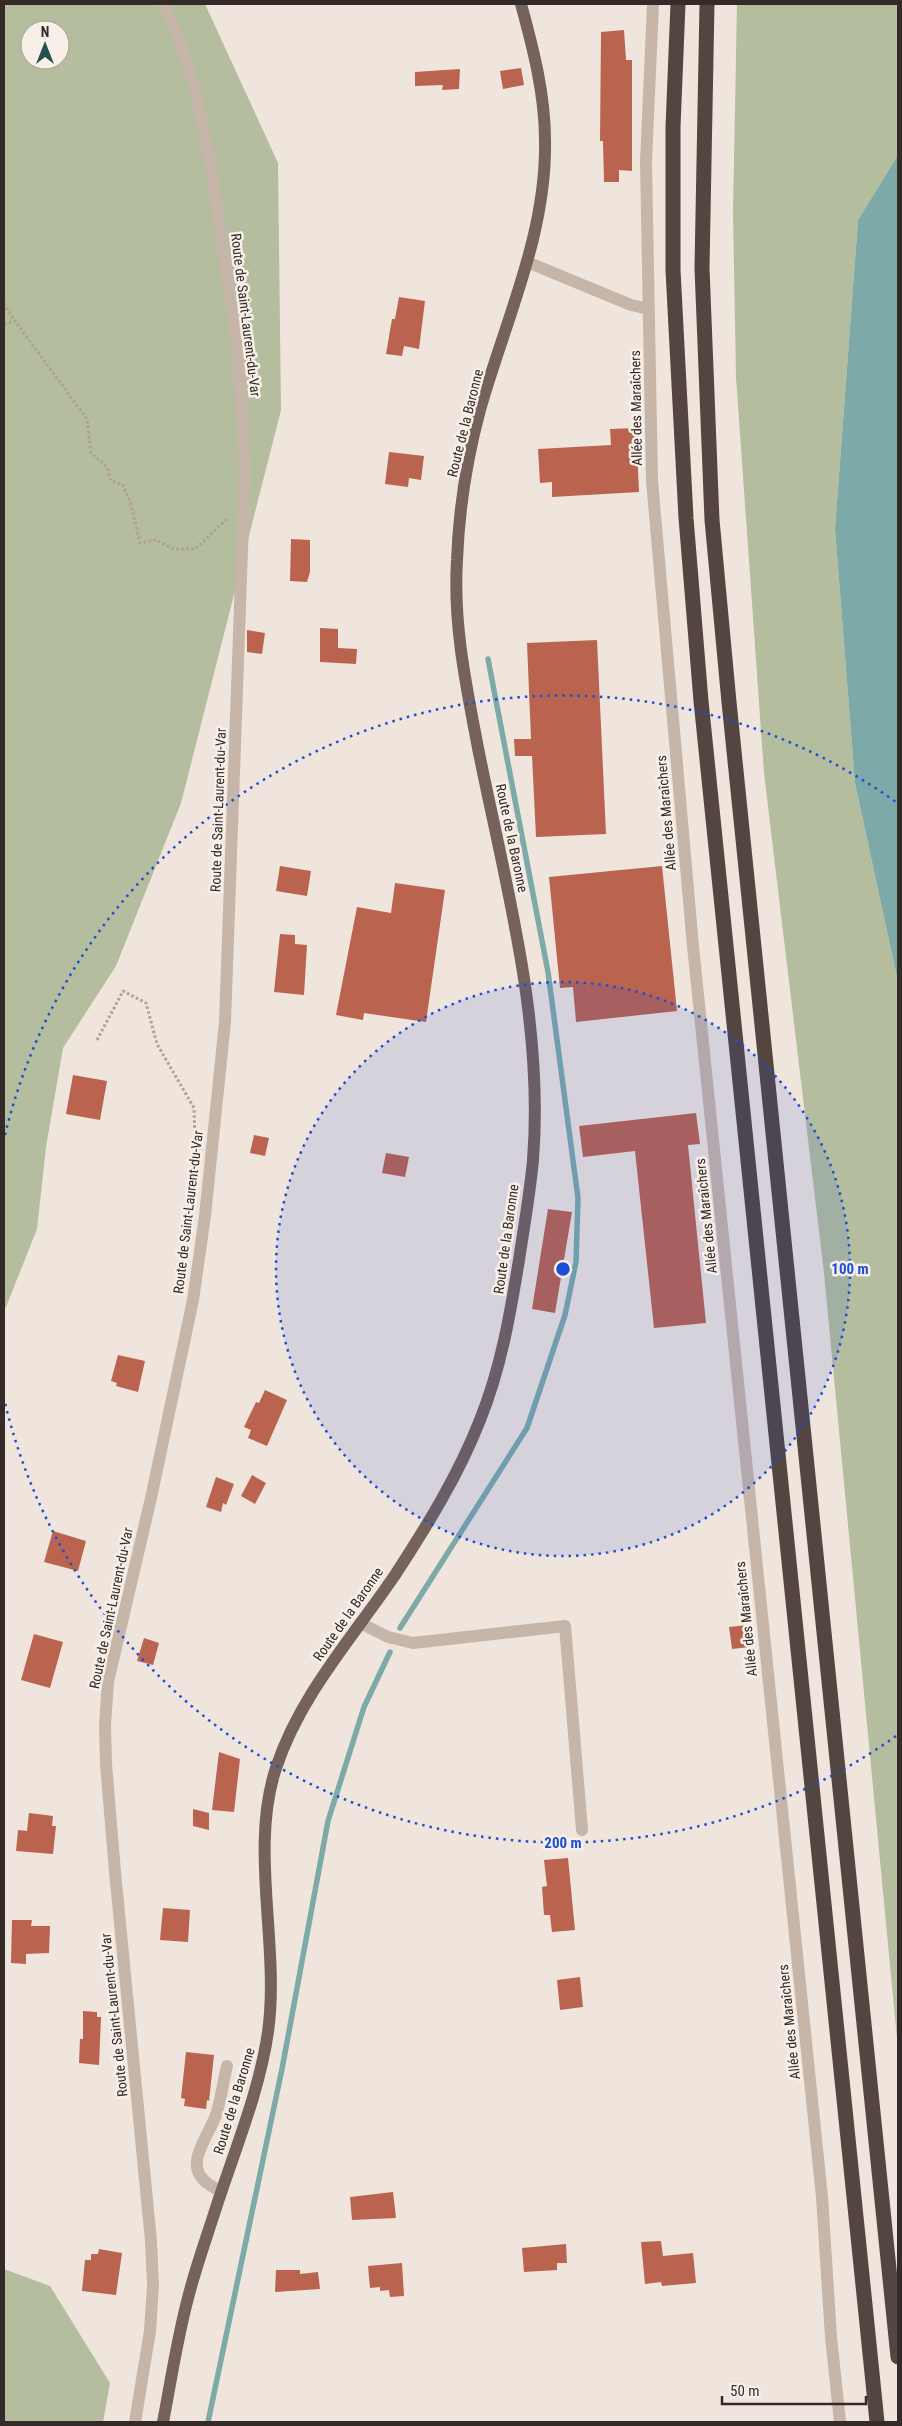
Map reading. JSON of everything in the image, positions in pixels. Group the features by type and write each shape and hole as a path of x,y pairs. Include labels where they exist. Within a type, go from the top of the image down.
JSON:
{"highway":[{"path":"678,4 674,127 673,270 686,518 701,701 877,2422"},
{"path":"707,4 702,268 712,520 898,2357"}],"main road":[{"name":"Route de la Baronne","path":"163,2422 188,2297 258,2080 269,2025 270,1940 265,1815 275,1770 291,1730 313,1692 395,1575 445,1492 468,1449 483,1414 495,1378 509,1321 532,1160 534,1058 517,939 462,663 456,588 462,500 469,455 480,410 528,262 543,187 546,138 542,100 521,4"}],"street":[{"name":"Route de Saint-Laurent-du-Var","path":"135,2422 150,2331 151,2242 115,1872 105,1725 108,1682 151,1498 193,1300 205,1216 225,1022 244,503 244,447 238,352 211,167 196,93 183,50 164,4"},
{"name":"Allée des Maraîchers","path":"653,4 646,162 652,481 664,627 723,1238 748,1457 752,1536 822,2197 831,2337 840,2422"},
{"path":"528,262 631,305 648,309"},
{"path":"360,1623 388,1637 413,1643 565,1626 582,1830"},
{"path":"221,2191 209,2186 200,2177 197,2168 198,2155 216,2114 227,2066"}],"path":[{"path":"4,303 15,321 87,419 91,453 107,468 111,480 122,484 130,501 140,543 156,540 174,549 195,549 244,503"},
{"path":"4,324 15,321"},
{"path":"97,1040 123,991 146,1003 157,1044 194,1108 195,1145"}],"green space":[{"path":"4,4 205,4 278,163 281,410 181,803 116,966 63,1048 46,1147 37,1229 4,1312"},
{"path":"737,4 898,4 898,155 858,220 835,529 855,783 898,982 898,2049 824,1273 764,773 736,377 733,212"},
{"path":"4,2269 50,2286 110,2383 103,2422 4,2422"}],"water":[{"path":"898,155 898,982 855,783 835,529 858,220"}],"building":[{"path":"624,30 626,60 632,60 632,171 619,170 619,182 604,182 603,141 600,141 601,32"},
{"path":"521,68 524,85 503,89 500,71"},
{"path":"460,69 459,89 442,90 443,85 415,86 415,72"},
{"path":"399,297 425,301 419,349 404,346 402,356 386,354 392,319 395,319"},
{"path":"636,428 639,492 552,497 552,482 540,483 538,449 611,445 610,429"},
{"path":"389,452 424,456 421,480 409,478 408,487 385,484"},
{"path":"291,539 310,540 310,572 307,582 290,581"},
{"path":"320,628 338,629 338,648 357,649 356,664 320,662"},
{"path":"247,630 265,633 262,654 247,652"},
{"path":"597,640 606,834 536,837 532,756 515,756 514,739 531,739 527,643"},
{"path":"280,866 311,871 307,896 276,891"},
{"path":"662,866 677,1011 576,1022 573,987 560,988 549,877"},
{"path":"395,883 445,890 426,1022 364,1013 363,1020 336,1015 357,907 391,913"},
{"path":"280,934 295,935 295,944 307,945 304,995 274,992"},
{"path":"73,1075 107,1081 100,1120 66,1114"},
{"path":"696,1113 700,1144 688,1145 706,1323 654,1328 635,1151 583,1157 579,1126"},
{"path":"254,1135 269,1138 265,1156 250,1153"},
{"path":"386,1153 409,1157 405,1177 382,1173"},
{"path":"548,1209 572,1212 555,1313 532,1309"},
{"path":"118,1355 145,1361 138,1392 116,1386 117,1383 111,1381"},
{"path":"265,1390 287,1400 267,1446 248,1438 251,1430 244,1427 256,1402 259,1403"},
{"path":"252,1475 266,1483 255,1504 241,1496"},
{"path":"216,1477 234,1484 226,1505 223,1503 221,1512 206,1507"},
{"path":"53,1531 86,1541 78,1571 44,1562"},
{"path":"748,1625 750,1647 732,1649 729,1627"},
{"path":"34,1634 63,1642 50,1688 21,1680"},
{"path":"144,1638 159,1643 153,1665 137,1661"},
{"path":"219,1752 240,1759 234,1812 212,1810"},
{"path":"193,1809 209,1813 209,1830 193,1826"},
{"path":"29,1813 53,1816 52,1826 56,1826 53,1854 16,1851 18,1830 27,1831"},
{"path":"568,1858 575,1930 552,1932 550,1915 544,1915 542,1887 547,1886 544,1860"},
{"path":"163,1908 190,1910 188,1942 160,1940"},
{"path":"12,1920 32,1920 31,1926 50,1926 49,1953 26,1954 26,1964 11,1963"},
{"path":"580,1977 583,2007 560,2010 557,1980"},
{"path":"83,2011 97,2012 97,2017 101,2017 99,2065 79,2063 80,2039 83,2039"},
{"path":"186,2052 214,2055 209,2101 207,2100 206,2109 184,2106 185,2099 181,2098"},
{"path":"393,2192 396,2218 352,2220 350,2197"},
{"path":"661,2241 663,2256 693,2253 696,2283 662,2286 661,2282 645,2284 641,2242"},
{"path":"566,2244 567,2263 557,2263 557,2270 524,2272 522,2248"},
{"path":"99,2249 122,2253 116,2295 82,2291 85,2260 91,2260 91,2254 98,2254"},
{"path":"402,2263 404,2296 390,2297 389,2290 380,2291 380,2287 370,2288 368,2266"},
{"path":"276,2270 300,2270 300,2274 318,2272 320,2289 275,2292"}],"waterway":[{"path":"400,1628 527,1428 565,1315 576,1262 578,1198 548,972 488,659"},
{"path":"208,2422 282,2069 328,1821 364,1707 390,1652"}]}
